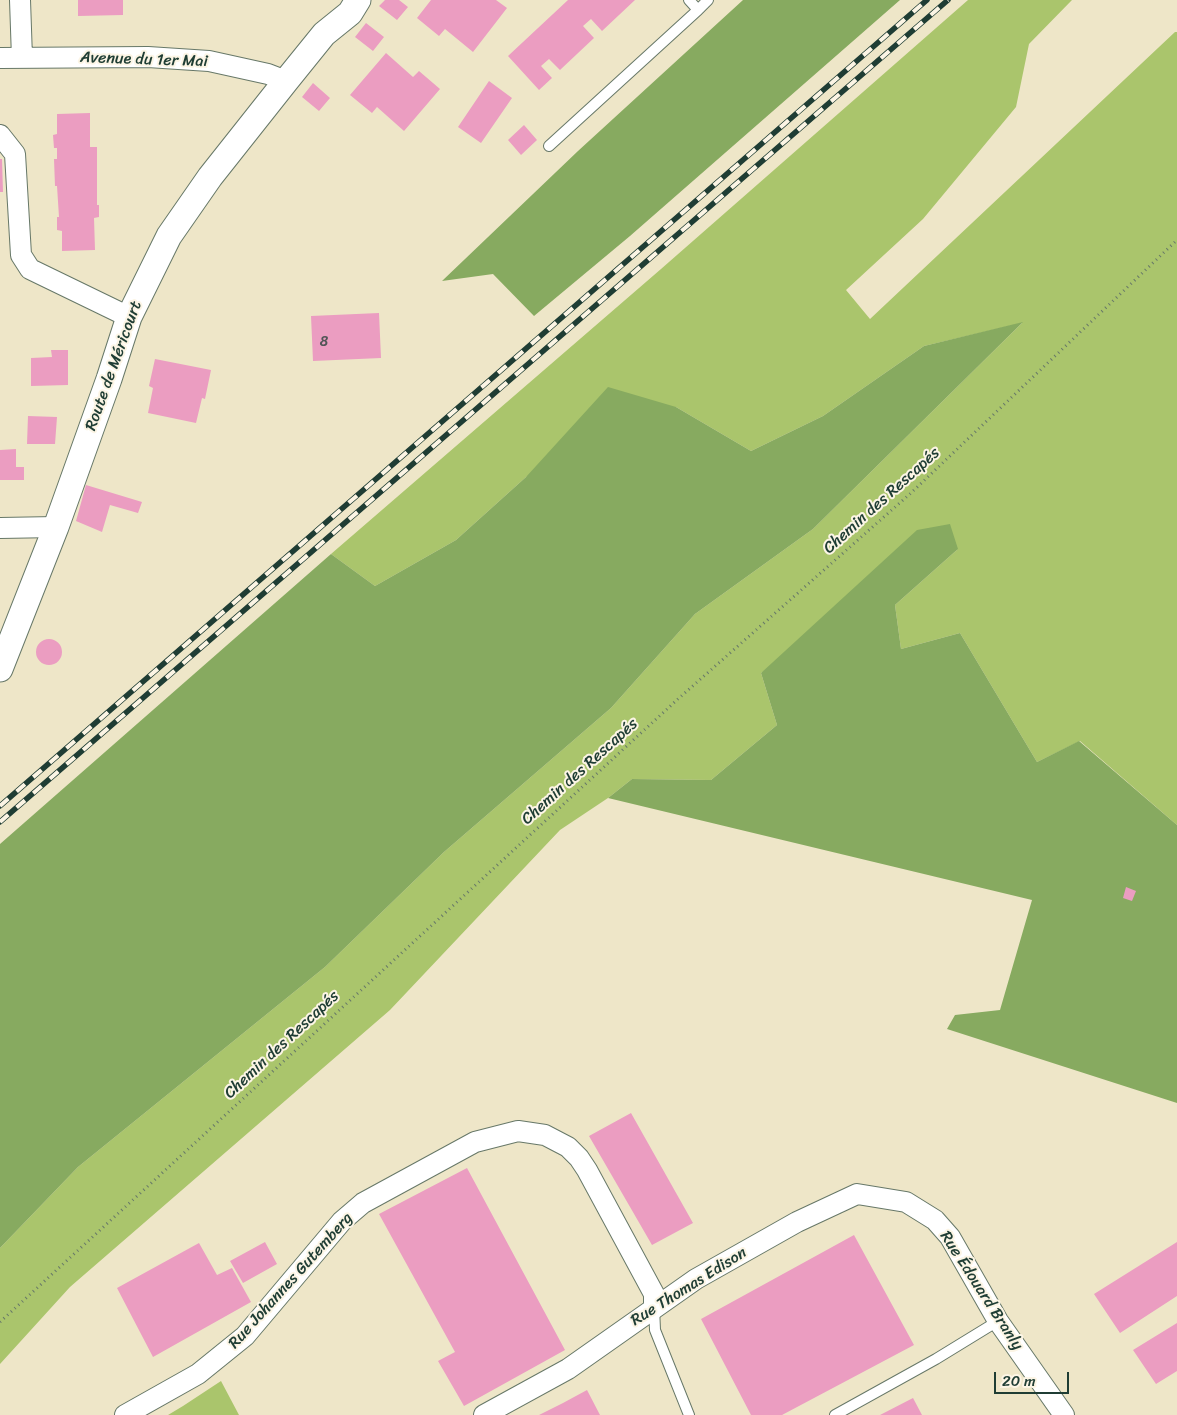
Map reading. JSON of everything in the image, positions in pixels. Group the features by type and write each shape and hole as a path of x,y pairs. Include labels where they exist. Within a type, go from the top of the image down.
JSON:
{"street":[{"path":"20,0 22,58"},
{"name":"Route de Méricourt","path":"0,669 56,527 129,317 169,236 210,177 286,81 324,34 350,13 358,0"},
{"name":"Avenue du 1er Mai","path":"0,58 148,57 209,60 268,74 286,81"},
{"path":"0,135 15,154 21,255 30,270 129,317"},
{"path":"0,528 56,527"},
{"name":"Rue Johannes Gutemberg","path":"125,1415 198,1374 245,1336 342,1222 363,1203 475,1142 518,1131 544,1134 568,1147 579,1158 588,1170 654,1294 654,1307"},
{"name":"Rue Thomas Edison","path":"484,1415 568,1369 696,1279 797,1222 857,1194 906,1202"},
{"name":"Rue Édouard Branly","path":"906,1202 935,1220 950,1237 998,1321 1064,1415"}],"lane":[{"path":"689,0 698,10"},
{"path":"549,146 708,0"},
{"path":"654,1307 655,1330 689,1415"},
{"path":"835,1415 936,1360 998,1321"}],"path":[{"name":"Chemin des Rescapés","path":"0,1322 678,699 911,493 1177,240"}],"green space":[{"path":"743,0 900,0 630,236 534,316 493,274 442,281 578,151"},
{"path":"968,0 1072,0 1029,44 1016,107 923,219 846,290 870,319 1177,32 1177,825 1080,741 1037,762 960,633 901,649 895,605 958,549 761,673 777,725 711,780 632,779 608,798 560,830 390,1010 70,1287 0,1364 0,1248 78,1167 325,967 444,852 611,708 695,614 813,529 1022,323 924,346 823,416 751,451 676,407 526,477 456,540 375,586 331,554 661,269"},
{"path":"1023,322 813,529 695,614 611,708 444,852 325,967 78,1167 0,1248 0,844 331,554 375,586 456,540 526,477 608,387 676,407 751,451 823,416 924,346"},
{"path":"950,524 958,549 895,605 901,649 960,633 1037,762 1079,741 1177,825 1177,1103 947,1029 955,1015 1000,1010 1032,900 608,798 632,779 711,780 777,725 761,673 917,530"},
{"path":"221,1381 239,1415 168,1415 183,1406"}],"building":[{"path":"78,0 123,0 123,15 78,16"},
{"path":"385,0 399,0 408,7 397,20 379,6"},
{"path":"431,0 496,0 507,8 473,52 445,29 439,36 417,18"},
{"path":"568,0 635,0 602,31 591,19 583,26 594,38 560,70 549,59 541,66 552,78 539,90 508,56"},
{"path":"366,23 384,37 373,51 355,37"},
{"path":"386,53 413,77 419,71 440,89 404,131 377,107 372,113 350,95"},
{"path":"489,81 512,98 481,143 458,127"},
{"path":"313,83 330,98 319,111 302,97"},
{"path":"90,113 90,147 97,147 97,205 99,205 99,217 94,218 95,250 62,251 62,231 57,230 57,217 59,217 54,159 57,159 57,148 54,148 53,135 57,134 57,114"},
{"path":"524,125 537,140 521,155 508,140"},
{"path":"0,159 2,159 3,192 0,192"},
{"path":"379,313 381,358 313,361 311,316"},
{"path":"51,350 68,350 68,385 31,386 31,358 52,357"},
{"path":"155,359 211,370 205,399 202,398 196,423 148,413 153,388 149,386"},
{"path":"28,416 57,417 55,444 27,444"},
{"path":"16,449 16,467 24,467 24,480 0,480 0,450"},
{"path":"86,485 142,502 138,513 110,505 102,532 76,521"},
{"path":"49,639 58,643 62,652 58,661 49,665 40,661 36,652 40,643"},
{"path":"1126,887 1136,891 1132,901 1123,898"},
{"path":"631,1113 693,1223 652,1245 589,1136"},
{"path":"467,1168 565,1350 464,1406 438,1361 455,1352 379,1214"},
{"path":"854,1235 914,1345 782,1415 751,1415 701,1319"},
{"path":"265,1242 277,1264 243,1283 230,1261"},
{"path":"1177,1242 1177,1296 1120,1333 1094,1294"},
{"path":"199,1243 217,1275 232,1268 251,1302 153,1357 117,1288"},
{"path":"1177,1323 1177,1371 1156,1384 1133,1350"},
{"path":"587,1390 600,1415 539,1415 563,1403"},
{"path":"913,1398 922,1415 880,1415"}],"railway":[{"path":"0,806 927,0"},
{"path":"0,822 948,0"}]}
